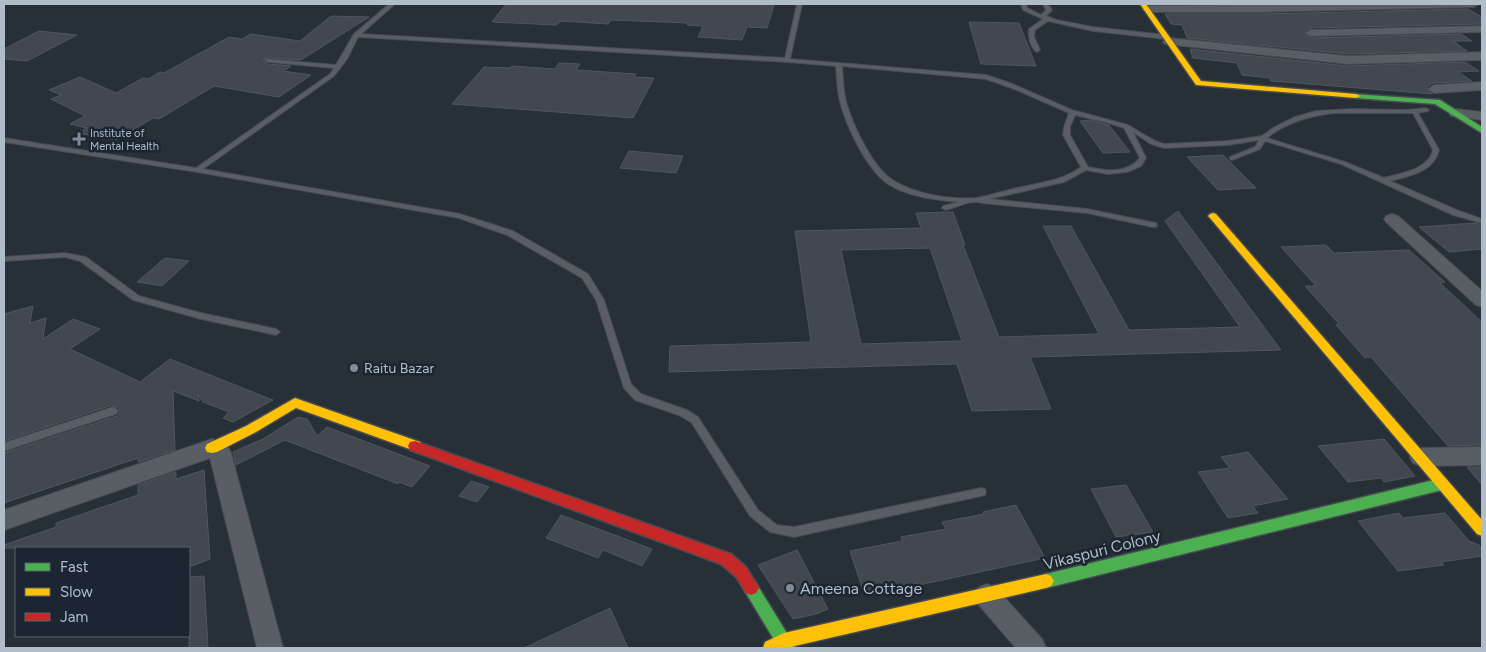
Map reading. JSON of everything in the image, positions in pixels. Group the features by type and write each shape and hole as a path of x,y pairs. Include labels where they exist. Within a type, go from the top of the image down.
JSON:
{"street":[{"path":"1145,6 1261,9 1474,4"},
{"path":"1416,5 1475,39"},
{"path":"1145,6 1199,82 1437,102 1456,112 1482,131"},
{"path":"1311,33 1482,29"},
{"path":"1168,40 1348,60 1482,56"},
{"path":"1434,89 1482,86"},
{"path":"1456,112 1482,116"},
{"path":"1214,216 1482,530"},
{"path":"1392,219 1482,301"},
{"path":"4,520 212,448 251,429 295,403 726,559 741,572 786,645"},
{"path":"212,448 220,453 270,648"},
{"path":"1421,457 1482,456"},
{"name":"Vikaspuri Colony","path":"771,648 1442,484"},
{"path":"987,596 1033,648"}],"lane":[{"path":"197,170 332,76 356,34 392,4"},
{"path":"787,60 800,4"},
{"path":"1024,4 1025,8 1062,24 1168,40"},
{"path":"1046,4 1049,10 1044,16 1047,19"},
{"path":"1036,50 1031,37 1032,29 1047,19"},
{"path":"356,34 787,60 986,77 1011,84 1073,112 1106,118 1126,126 1151,142 1164,146 1228,143 1262,138 1295,118 1306,114 1352,109 1414,112 1426,110"},
{"path":"268,60 338,67"},
{"path":"840,64 842,99 851,125 883,176 898,186 919,194 939,198 1087,211 1154,225"},
{"path":"1073,112 1066,132 1068,141 1079,154 1085,168 1098,172 1122,171 1140,164 1143,158 1126,126"},
{"path":"1386,180 1420,169 1436,156 1436,150 1414,112"},
{"path":"1232,158 1258,148 1262,138"},
{"path":"1262,138 1343,162 1456,213 1482,221"},
{"path":"4,140 197,170 460,216 510,233 586,276 600,300 627,386 638,398 684,413 695,420 754,514 774,530 794,532 981,492"},
{"path":"946,208 973,200 1054,183 1074,177 1085,168"},
{"path":"4,259 65,255 82,258 136,298 201,316 276,332"},
{"path":"4,448 114,411"}],"building":[{"path":"506,4 774,5 767,28 747,27 742,40 698,37 703,26 687,25 688,23 611,20 608,24 560,21 557,25 492,22"},
{"path":"1468,9 1482,17 1482,24 1311,28 1303,32 1311,38 1461,34 1472,41 1453,41 1467,51 1348,54 1187,38 1182,25 1171,24 1165,14 1261,14"},
{"path":"331,16 369,17 301,60 265,58 263,60 268,64 291,66 283,71 311,75 279,97 214,86 159,119 153,118 116,140 77,133 87,128 70,124 85,116 51,99 61,95 49,90 80,77 116,93 143,78 148,79 160,72 164,73 229,37 242,39 251,34 300,41"},
{"path":"969,22 1019,23 1036,66 981,64"},
{"path":"39,31 77,35 27,61 4,59 4,49"},
{"path":"1190,49 1348,66 1465,62 1479,71 1458,72 1472,81 1433,83 1426,88 1432,94 1271,81 1270,78 1242,75 1237,63 1193,58"},
{"path":"559,63 580,64 576,70 636,74 634,77 654,78 633,118 452,104 484,67 510,68 512,66 555,69"},
{"path":"1090,120 1109,125 1130,152 1103,153 1080,121"},
{"path":"629,151 683,156 676,173 620,168"},
{"path":"1223,155 1256,188 1218,190 1187,157"},
{"path":"1178,211 1281,350 1030,357 1051,409 972,411 957,364 669,372 670,346 811,342 795,231 921,228 916,213 953,212 965,245 963,245 999,337 1099,334 1043,226 1071,226 1129,330 1240,327 1165,221","holes":["930,248 962,341 861,344 841,250"]},
{"path":"1475,223 1482,225 1482,249 1449,252 1419,227"},
{"path":"1326,245 1334,253 1409,250 1445,282 1440,283 1482,322 1482,445 1448,446 1371,357 1365,358 1336,325 1339,324 1305,286 1316,286 1281,247"},
{"path":"165,258 189,261 162,286 137,282"},
{"path":"33,306 30,323 46,318 43,339 73,319 100,329 70,349 140,382 170,359 273,400 233,422 223,418 229,412 203,402 198,394 199,401 173,391 175,450 138,462 138,458 4,503 4,453 117,416 120,412 118,407 112,405 4,441 4,314"},
{"path":"298,417 307,419 317,436 327,427 430,466 412,487 399,482 398,484 285,440 236,465 233,452 263,439"},
{"path":"1384,439 1415,476 1384,482 1381,478 1348,482 1318,446"},
{"path":"1248,452 1288,499 1253,506 1258,513 1228,518 1198,472 1230,468 1221,457"},
{"path":"1467,467 1482,467 1482,485"},
{"path":"204,470 210,559 190,567 190,547 4,548 4,545 56,527 56,523 138,495 138,485 176,472 176,479"},
{"path":"471,481 489,487 477,502 459,496"},
{"path":"1126,485 1153,532 1116,537 1091,489"},
{"path":"1016,505 1045,558 919,585 919,583 864,593 850,551 902,541 901,537 946,529 942,522 984,514 983,512"},
{"path":"1399,513 1403,518 1445,513 1469,541 1479,545 1482,549 1482,556 1441,562 1444,565 1398,571 1358,521"},
{"path":"561,515 652,549 642,566 603,550 598,558 546,538"},
{"name":"Ameena Cottage","path":"797,550 828,609 816,614 793,619 758,565"},
{"path":"204,576 208,648 189,648 190,577"},
{"path":"610,608 628,648 524,648"}],"traffic: fast":[{"path":"1356,96 1437,102 1482,131"},
{"path":"1046,581 1442,484"},
{"path":"751,588 788,648"}],"traffic: slow":[{"path":"1143,4 1199,83 1356,96"},
{"path":"1213,216 1482,530"},
{"path":"212,448 251,429 295,403 415,446"},
{"path":"771,648 784,641 1046,581"}],"traffic: jam":[{"path":"415,446 726,559 741,572 751,588"}],"place":[{"name":"Institute of Mental Health","path":"79,139"},
{"name":"Raitu Bazar","path":"354,368"},
{"name":"Ameena Cottage","path":"790,588"}]}
